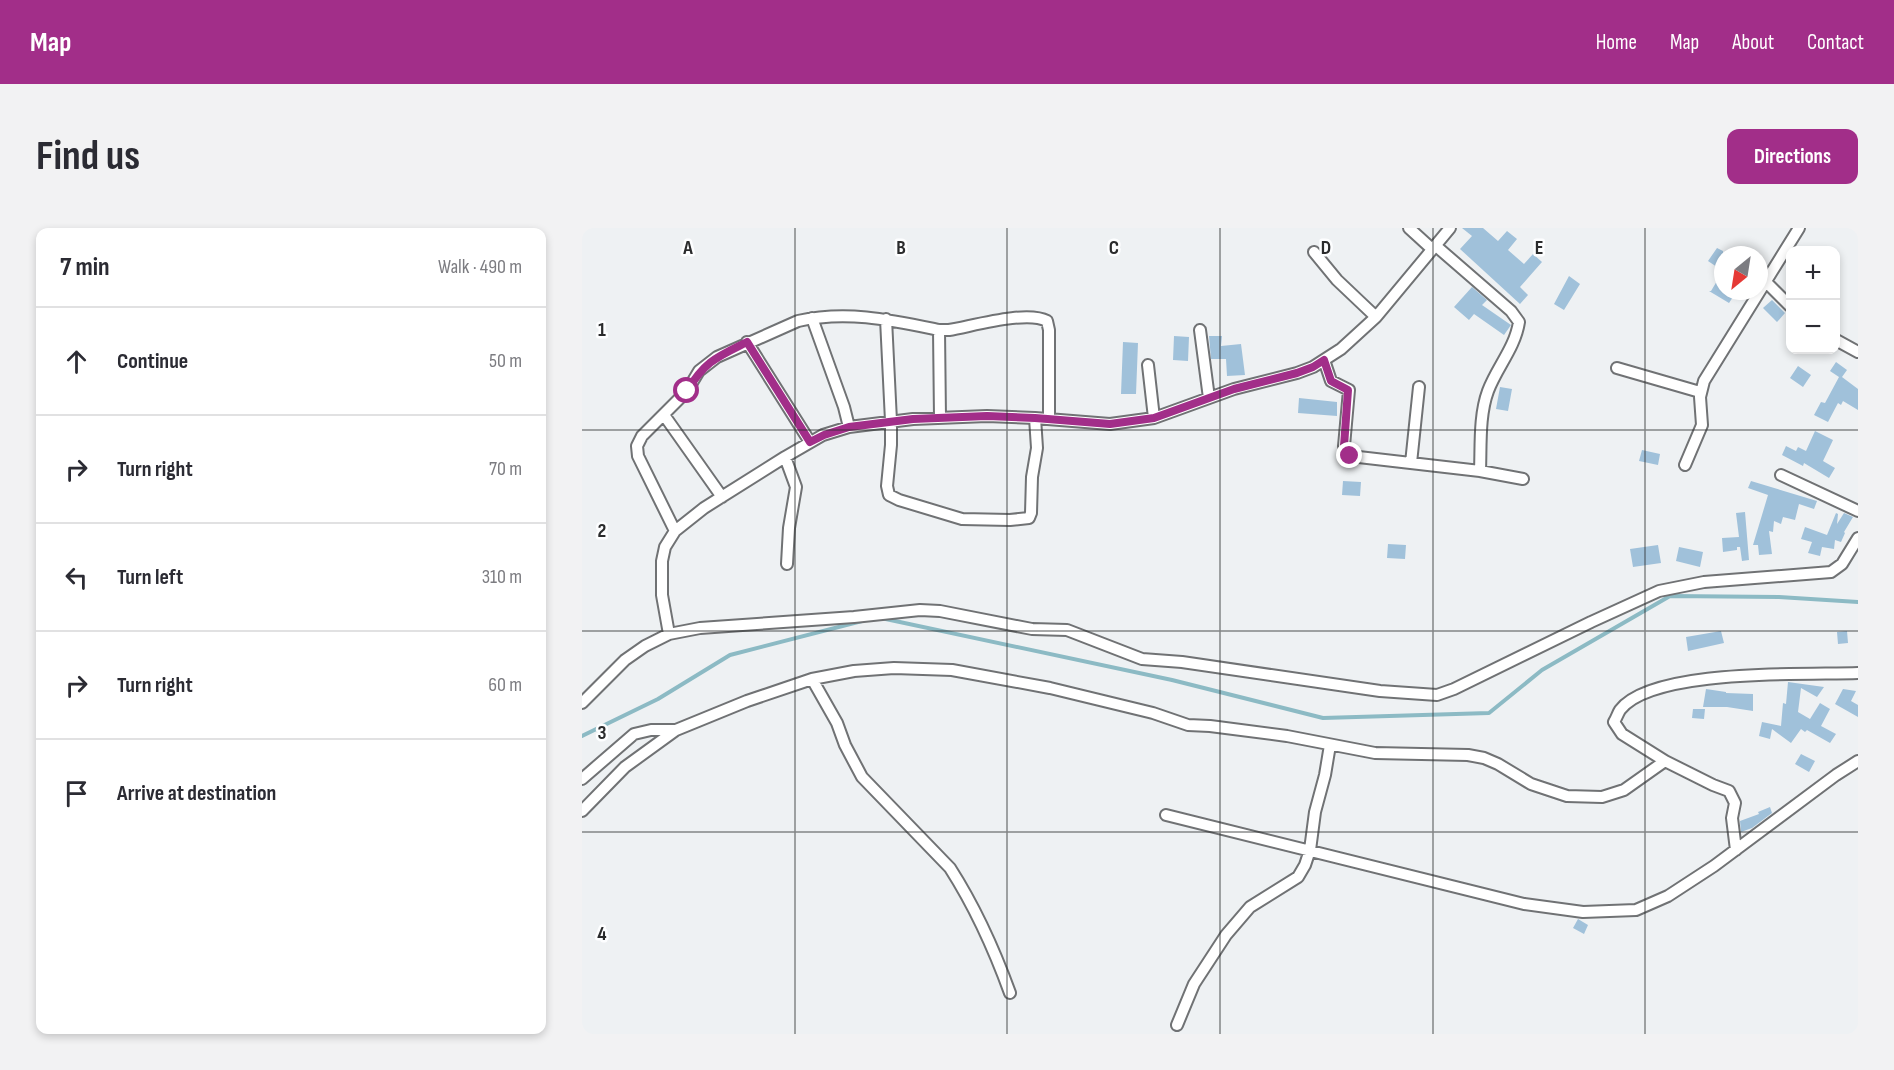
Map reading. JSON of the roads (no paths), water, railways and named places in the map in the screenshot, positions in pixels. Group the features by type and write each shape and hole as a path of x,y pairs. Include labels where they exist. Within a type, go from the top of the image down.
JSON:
{"street":[{"path":"1409,228 1503,304 1519,322 1515,338 1488,392 1484,411 1480,471"},
{"path":"669,634 662,595 662,561 666,547 675,531 722,497 810,442 849,427 891,421 987,416 1110,424 1154,418 1234,389 1297,373 1313,367 1341,349 1376,317 1450,228"},
{"path":"1768,279 1799,228"},
{"path":"1314,252 1337,280 1376,317"},
{"path":"1768,284 1786,301"},
{"path":"1685,465 1702,425 1700,392 1704,381 1755,300"},
{"path":"675,531 638,456 637,446 642,436 687,391 699,371 717,357 798,321 856,316 886,319 939,330 1040,317 1047,321 1049,330 1049,419"},
{"path":"812,318 849,427"},
{"path":"886,319 891,421 887,486 889,495 962,519 1029,518 1037,448 1035,418"},
{"path":"939,330 940,418"},
{"path":"1200,330 1209,398"},
{"path":"747,342 810,442"},
{"path":"1840,342 1858,352"},
{"path":"1324,360 1331,381 1348,390 1344,446 1350,456 1480,471 1522,479"},
{"path":"1148,364 1154,418"},
{"path":"1617,368 1700,392"},
{"path":"1411,464 1419,387"},
{"path":"664,415 722,497"},
{"path":"784,457 796,487 789,528 787,564"},
{"path":"1781,475 1858,511"},
{"path":"582,704 625,660 645,646 669,634 700,628 920,610 940,611 1032,629 1067,630 1142,659 1202,664 1380,691 1437,695 1454,690 1591,621 1659,591 1704,582 1831,572 1842,564 1858,538"},
{"path":"582,811 625,767 676,730 747,701 812,679 854,671 894,668 951,670 1050,688 1153,713 1188,725 1287,736 1376,753 1468,755 1484,758 1531,784 1567,796 1602,797 1624,790 1665,761"},
{"path":"1736,850 1732,818 1735,803 1729,791 1665,761 1622,734 1614,722 1620,710 1636,697 1665,687 1726,677 1858,673"},
{"path":"812,679 837,723 845,745 862,777 893,812 950,868 959,882 993,946 1010,993"},
{"path":"582,779 634,734 651,730 676,730"},
{"path":"1177,1025 1194,984 1226,935 1250,907 1298,877 1310,850 1315,812 1330,745"},
{"path":"1166,815 1524,904 1583,912 1636,910 1668,896 1736,850 1858,760"}],"waterway":[{"path":"881,618 1172,680 1323,718 1489,713 1542,670 1670,596 1779,597 1858,602"},
{"path":"582,736 658,699 730,655 862,621"}]}
